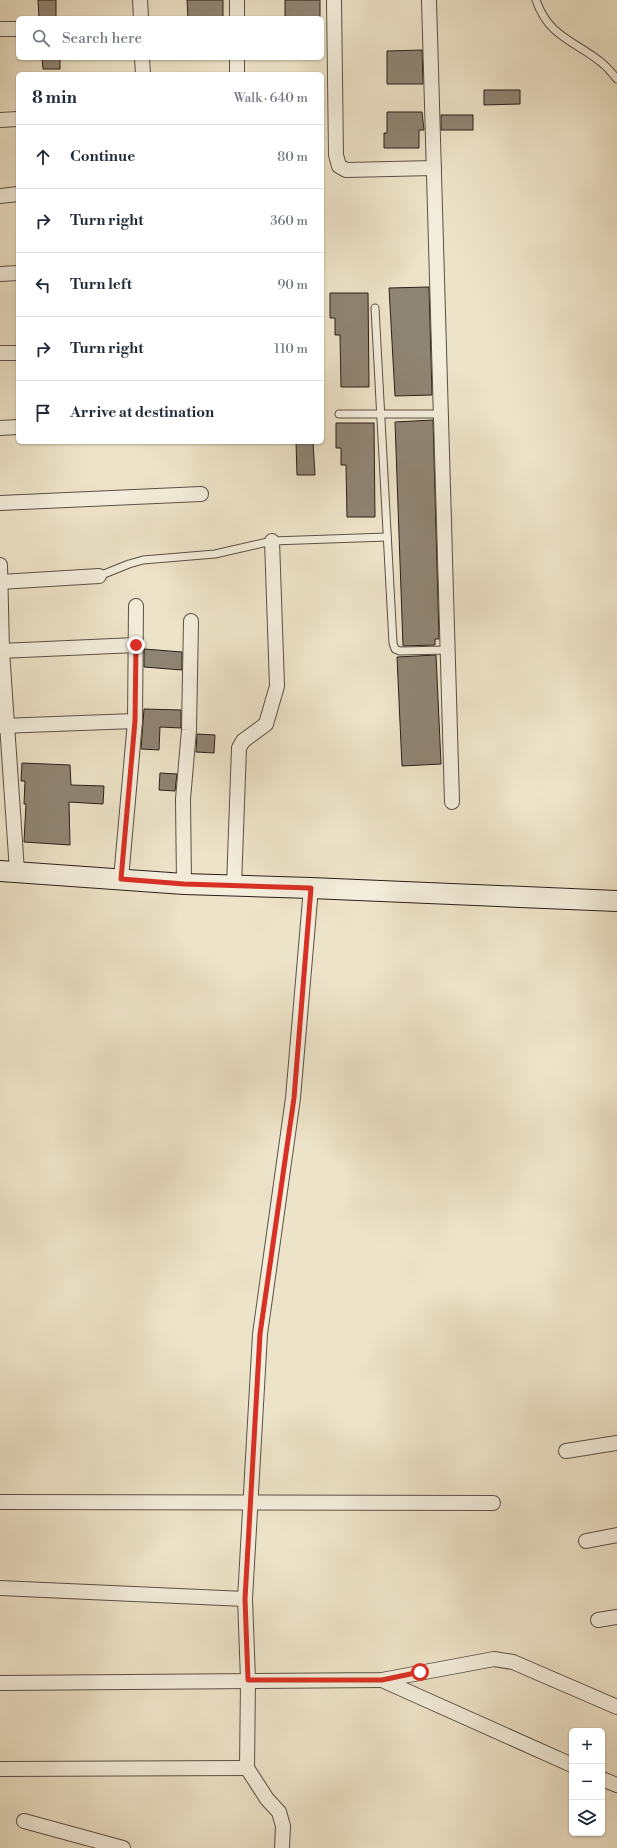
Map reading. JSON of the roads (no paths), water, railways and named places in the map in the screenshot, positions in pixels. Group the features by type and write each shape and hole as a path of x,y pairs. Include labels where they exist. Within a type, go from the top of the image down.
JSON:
{"street":[{"path":"140,0 141,16"},
{"path":"237,0 237,16"},
{"path":"334,0 336,154 339,166 346,170 434,168"},
{"path":"429,0 452,802"},
{"path":"0,29 16,29"},
{"path":"142,60 142,72"},
{"path":"237,60 237,72"},
{"path":"0,120 16,119"},
{"path":"0,196 16,194"},
{"path":"0,274 16,273"},
{"path":"0,353 16,352"},
{"path":"0,428 16,427"},
{"path":"0,503 201,494"},
{"path":"234,886 239,748 243,741 266,724 277,686 272,541"},
{"path":"0,565 1,651 8,871 184,884 311,888 617,902"},
{"path":"1,582 99,576"},
{"path":"121,879 135,721 136,606"},
{"path":"184,884 184,799 189,730 191,621"},
{"path":"1,651 136,645"},
{"path":"4,726 135,721"},
{"path":"282,1848 283,1826 279,1812 267,1799 246,1768 248,1680 245,1599 252,1503 260,1334 294,1098 311,888"},
{"path":"566,1451 617,1443"},
{"path":"0,1502 493,1502"},
{"path":"586,1541 617,1535"},
{"path":"0,1588 245,1599"},
{"path":"598,1620 617,1617"},
{"path":"0,1683 382,1680 494,1659 513,1662 617,1707"},
{"path":"382,1680 570,1764"},
{"path":"0,1769 246,1768"},
{"path":"605,1779 617,1785"},
{"path":"24,1821 123,1848"}],"lane":[{"path":"536,0 548,22 566,41 602,63 617,78"},
{"path":"375,308 393,643 395,649 400,652 448,650"},
{"path":"338,414 441,414"},
{"path":"99,576 143,560 215,554 272,541 387,537"}]}
